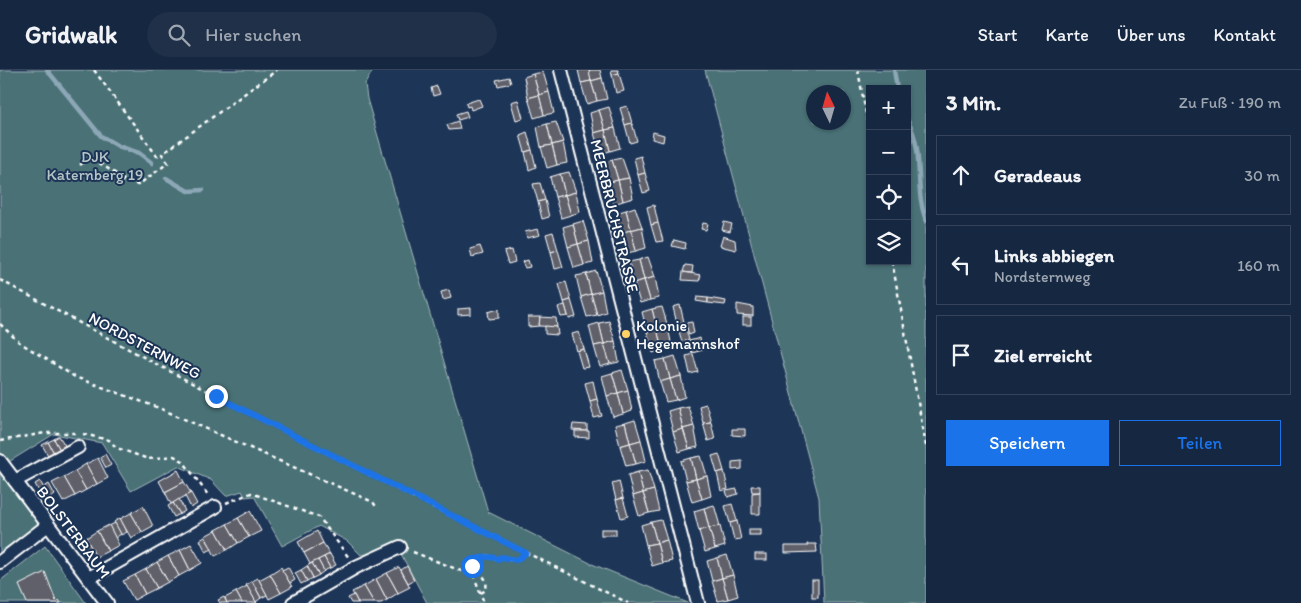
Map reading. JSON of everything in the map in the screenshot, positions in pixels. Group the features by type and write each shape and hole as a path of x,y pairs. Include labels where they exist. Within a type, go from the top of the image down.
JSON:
{"street":[{"name":"MEERBRUCHSTRASSE","path":"561,70 698,603"},
{"name":"BOLSTERBAUM","path":"15,481 78,447"},
{"name":"BOLSTERBAUM","path":"0,461 107,603"},
{"path":"88,578 215,507"},
{"path":"0,562 48,525"},
{"path":"293,603 356,568 400,547"}],"path":[{"path":"94,70 158,156 277,70"},
{"path":"858,70 869,130"},
{"path":"80,165 90,156 138,186 168,163 162,154"},
{"path":"115,186 119,185 124,179"},
{"path":"893,265 926,446"},
{"name":"NORDSTERNWEG","path":"0,280 216,396 628,603"},
{"path":"0,324 20,342 75,377 159,408 373,502 377,508"},
{"path":"0,441 62,432 86,434 109,440 117,448 148,459 174,456 183,461 194,474 215,507 251,493 319,517 356,568"},
{"path":"400,547 474,576 484,603"},
{"path":"481,593 486,590 487,582 485,577 472,566 472,560 488,556 498,559 501,557 517,560 526,553"}],"green space":[{"name":"DJK Katernberg 19","path":"0,70 373,70 365,84 367,99 488,512 592,564 688,603 427,603 400,552 361,555 347,541 319,526 282,546 254,496 245,497 242,491 226,496 211,480 178,466 131,491 102,443 54,434 7,463 0,455"},
{"path":"705,70 926,70 926,603 824,603 819,498"},
{"path":"0,463 46,523 0,558"},
{"path":"45,546 86,603 0,603 0,581"}],"building":[{"path":"578,70 589,70 591,81 581,83"},
{"path":"589,70 600,70 602,78 591,81"},
{"path":"611,70 618,70 619,73 612,75"},
{"path":"543,72 549,92 539,95 533,74"},
{"path":"619,73 624,91 616,93 612,75"},
{"path":"533,74 539,95 528,98 524,77"},
{"path":"509,77 511,83 498,86 496,80"},
{"path":"602,78 607,99 597,101 591,81"},
{"path":"591,81 597,101 587,104 581,83"},
{"path":"437,86 440,94 433,96 431,88"},
{"path":"549,92 554,113 544,115 539,95"},
{"path":"539,95 544,115 534,118 528,98"},
{"path":"479,99 482,106 471,110 470,106 467,107 466,103"},
{"path":"518,100 523,118 516,120 511,102"},
{"path":"627,106 632,123 625,125 620,108"},
{"path":"609,107 615,128 605,130 599,110"},
{"path":"599,110 605,130 594,133 590,113"},
{"path":"466,111 468,117 458,120 456,114"},
{"path":"458,121 460,129 449,130 447,125"},
{"path":"556,122 563,142 552,145 547,124"},
{"path":"632,123 637,141 630,143 625,125"},
{"path":"547,124 552,145 541,147 537,127"},
{"path":"615,128 620,148 610,151 605,130"},
{"path":"605,130 610,151 600,154 594,133"},
{"path":"527,132 532,150 525,152 520,135"},
{"path":"653,132 664,135 663,142 652,139"},
{"path":"563,142 567,163 557,165 552,145"},
{"path":"552,145 557,165 547,168 541,147"},
{"path":"532,150 536,167 529,170 525,152"},
{"path":"641,156 645,173 638,175 634,158"},
{"path":"622,158 629,178 618,180 612,160"},
{"path":"612,160 618,180 607,183 603,163"},
{"path":"569,172 576,192 565,195 560,174"},
{"path":"645,173 650,191 643,193 638,175"},
{"path":"560,174 565,195 555,197 550,177"},
{"path":"629,178 633,198 623,201 618,180"},
{"path":"618,180 623,201 614,204 607,183"},
{"path":"540,183 545,200 538,202 533,184"},
{"path":"576,192 580,212 571,215 565,195"},
{"path":"565,195 571,215 561,218 555,197"},
{"path":"545,200 549,217 542,219 538,202"},
{"path":"654,205 658,223 651,225 647,207"},
{"path":"635,207 642,227 631,230 626,210"},
{"path":"626,210 631,230 620,233 616,213"},
{"path":"583,221 589,241 578,244 573,224"},
{"path":"724,222 732,224 730,232 722,230"},
{"path":"658,223 663,241 656,242 651,225"},
{"path":"703,223 708,224 706,230 701,229"},
{"path":"573,224 578,244 568,247 563,227"},
{"path":"642,227 646,248 636,251 631,230"},
{"path":"538,229 540,235 527,238 525,232"},
{"path":"631,230 636,251 627,253 620,233"},
{"path":"553,232 558,250 551,252 546,234"},
{"path":"723,236 735,240 736,250 720,246"},
{"path":"674,240 686,243 685,249 672,246"},
{"path":"589,241 593,263 584,265 578,244"},
{"path":"578,244 584,265 574,268 568,247"},
{"path":"480,246 483,254 472,257 470,249"},
{"path":"512,250 515,262 508,264 504,252"},
{"path":"558,250 563,267 555,269 551,252"},
{"path":"648,257 655,277 644,280 639,260"},
{"path":"528,260 530,267 525,268 522,262"},
{"path":"639,260 644,280 634,283 629,262"},
{"path":"685,265 693,266 692,273 683,272"},
{"path":"596,271 602,291 591,294 586,274"},
{"path":"683,272 701,275 699,281 682,280"},
{"path":"586,274 591,294 581,297 576,276"},
{"path":"655,277 659,298 650,300 644,280"},
{"path":"644,280 650,300 640,303 634,283"},
{"path":"566,282 571,300 564,302 559,284"},
{"path":"449,290 451,298 443,300 441,292"},
{"path":"602,291 606,312 597,315 591,294"},
{"path":"591,294 597,315 587,317 581,297"},
{"path":"697,297 708,298 708,303 696,301"},
{"path":"708,298 726,301 725,305 708,303"},
{"path":"571,300 576,317 569,319 564,302"},
{"path":"737,304 753,307 753,316 737,315"},
{"path":"565,305 568,316 561,317 558,307"},
{"path":"680,305 684,322 677,324 673,307"},
{"path":"662,307 668,327 657,329 652,309"},
{"path":"471,308 471,314 458,315 458,309"},
{"path":"499,309 499,318 489,319 488,312"},
{"path":"652,309 657,329 647,332 642,312"},
{"path":"528,317 540,317 539,326 528,327"},
{"path":"540,317 556,318 557,327 539,326"},
{"path":"743,317 751,317 751,325 743,325"},
{"path":"609,321 615,341 604,344 599,323"},
{"path":"684,322 689,340 682,342 677,324"},
{"path":"692,322 694,333 689,335 686,323"},
{"path":"599,323 604,344 594,346 589,326"},
{"path":"545,326 557,327 558,335 545,334"},
{"path":"668,327 672,347 662,350 657,329"},
{"path":"657,329 662,350 653,353 647,332"},
{"path":"579,332 584,349 577,351 572,334"},
{"path":"700,338 701,344 690,347 689,341"},
{"path":"615,341 619,362 610,364 604,344"},
{"path":"604,344 610,364 600,367 594,346"},
{"path":"701,344 703,350 692,353 690,347"},
{"path":"584,349 589,367 582,368 577,351"},
{"path":"693,354 698,372 690,374 686,356"},
{"path":"675,356 681,376 670,379 665,359"},
{"path":"665,359 670,379 660,382 655,361"},
{"path":"622,370 628,390 618,393 612,373"},
{"path":"612,373 618,393 607,396 602,376"},
{"path":"681,376 685,397 676,400 670,379"},
{"path":"670,379 676,400 666,402 660,382"},
{"path":"593,381 597,399 590,401 585,383"},
{"path":"628,390 632,411 623,414 618,393"},
{"path":"618,393 623,414 613,417 607,396"},
{"path":"597,399 602,416 594,418 590,401"},
{"path":"706,404 711,422 703,423 699,406"},
{"path":"688,406 694,426 683,429 678,408"},
{"path":"678,408 683,429 673,432 668,411"},
{"path":"635,420 641,440 630,443 625,423"},
{"path":"711,422 715,439 708,441 703,423"},
{"path":"625,423 630,443 620,446 615,425"},
{"path":"573,424 587,425 587,431 572,430"},
{"path":"694,426 698,447 689,449 683,429"},
{"path":"683,429 689,449 679,452 673,432"},
{"path":"732,429 745,429 745,436 732,435"},
{"path":"575,431 589,431 589,438 575,437"},
{"path":"59,436 66,447 60,450 54,439"},
{"path":"54,439 60,450 54,453 48,442"},
{"path":"641,440 646,461 636,464 630,443"},
{"path":"48,442 54,453 49,457 42,445"},
{"path":"630,443 636,464 626,466 620,446"},
{"path":"105,454 111,465 106,468 100,457"},
{"path":"719,454 724,471 717,473 712,456"},
{"path":"701,456 707,476 696,479 691,458"},
{"path":"98,458 108,478 97,484 86,464"},
{"path":"691,458 696,479 686,481 681,461"},
{"path":"742,461 742,469 732,470 732,462"},
{"path":"86,464 97,484 86,490 75,471"},
{"path":"178,470 184,482 165,492 159,481"},
{"path":"648,470 654,490 643,493 638,472"},
{"path":"75,471 86,490 75,496 64,477"},
{"path":"724,471 728,489 721,491 717,473"},
{"path":"638,472 643,493 633,496 628,475"},
{"path":"707,476 711,496 702,499 696,479"},
{"path":"64,477 75,496 63,502 52,483"},
{"path":"696,479 702,499 692,502 686,481"},
{"path":"40,481 46,492 41,495 35,484"},
{"path":"619,481 623,498 616,500 612,483"},
{"path":"184,482 191,493 171,504 165,492"},
{"path":"49,484 55,495 50,498 44,487"},
{"path":"751,486 760,486 760,492 752,492"},
{"path":"737,489 738,494 728,497 726,491"},
{"path":"654,490 659,511 649,513 643,493"},
{"path":"760,492 760,514 752,514 752,493"},
{"path":"191,493 197,504 191,508 185,496"},
{"path":"643,493 649,513 639,516 633,496"},
{"path":"623,498 628,516 621,518 616,500"},
{"path":"179,499 185,511 180,514 173,503"},
{"path":"173,503 180,514 174,517 168,506"},
{"path":"732,504 737,521 730,523 725,506"},
{"path":"714,505 720,526 709,528 704,508"},
{"path":"143,506 153,526 142,532 131,513"},
{"path":"704,508 709,528 699,531 694,511"},
{"path":"250,511 261,531 249,537 238,518"},
{"path":"131,513 142,532 131,538 120,519"},
{"path":"120,518 127,532 121,535 114,522"},
{"path":"238,518 249,537 238,543 227,524"},
{"path":"661,520 667,540 657,543 651,522"},
{"path":"737,521 741,539 734,540 730,523"},
{"path":"651,522 657,543 646,545 641,525"},
{"path":"115,523 121,534 115,538 109,526"},
{"path":"227,524 238,543 227,550 216,530"},
{"path":"109,525 119,545 108,551 97,531"},
{"path":"720,526 725,546 715,549 709,528"},
{"path":"709,528 715,549 705,552 699,531"},
{"path":"601,529 616,529 616,535 601,535"},
{"path":"749,529 761,529 761,535 749,535"},
{"path":"216,530 227,550 215,556 205,536"},
{"path":"97,531 108,551 96,557 86,538"},
{"path":"317,531 323,543 304,553 298,542"},
{"path":"205,537 212,549 206,552 200,540"},
{"path":"86,539 93,550 87,553 81,542"},
{"path":"667,540 672,561 662,563 657,543"},
{"path":"323,543 330,554 310,564 304,553"},
{"path":"657,543 662,563 652,566 646,545"},
{"path":"191,544 202,563 190,570 180,550"},
{"path":"807,544 816,544 817,552 785,553 785,546 807,546"},
{"path":"180,550 190,570 179,576 168,556"},
{"path":"330,554 336,565 330,568 324,557"},
{"path":"755,554 767,554 767,560 755,560"},
{"path":"727,555 733,575 722,578 717,558"},
{"path":"168,556 179,576 168,582 157,562"},
{"path":"324,557 330,568 324,571 318,560"},
{"path":"717,558 722,578 712,581 707,561"},
{"path":"318,560 324,571 319,575 312,563"},
{"path":"157,562 168,582 157,588 146,569"},
{"path":"312,563 319,575 313,578 307,566"},
{"path":"307,566 313,578 307,581 301,570"},
{"path":"407,566 414,580 408,583 401,570"},
{"path":"281,567 292,587 281,593 270,574"},
{"path":"288,567 295,580 290,583 282,570"},
{"path":"399,567 410,587 398,593 387,573"},
{"path":"146,569 157,588 145,594 135,575"},
{"path":"301,570 307,581 301,584 295,573"},
{"path":"45,572 56,601 59,600 61,603 27,603 19,585"},
{"path":"387,573 398,593 387,600 376,579"},
{"path":"270,574 281,593 269,599 259,580"},
{"path":"135,575 145,594 134,600 123,581"},
{"path":"733,575 738,596 728,599 722,578"},
{"path":"258,578 267,595 261,598 252,581"},
{"path":"722,578 728,599 718,601 712,581"},
{"path":"376,579 387,600 381,603 374,603 364,586"},
{"path":"812,580 818,580 818,597 812,597"},
{"path":"252,581 261,598 256,602 246,585"},
{"path":"247,586 257,603 242,603 236,592"},
{"path":"364,586 374,603 358,603 352,592"},
{"path":"236,592 242,603 227,603 225,598"},
{"path":"354,595 358,603 351,603 348,598"},
{"path":"224,597 227,603 220,603 218,600"}],"waterway":[{"path":"47,70 101,136 118,146 139,153 152,163"},
{"path":"894,70 896,85"},
{"path":"911,128 918,157 920,195 926,221"},
{"path":"166,178 188,191 203,190"}],"place":[{"name":"Kolonie Hegemannshof","path":"626,334"}],"route":[{"path":"216,396 526,553 517,560 501,557 498,559 488,556 472,560 472,566"}]}
